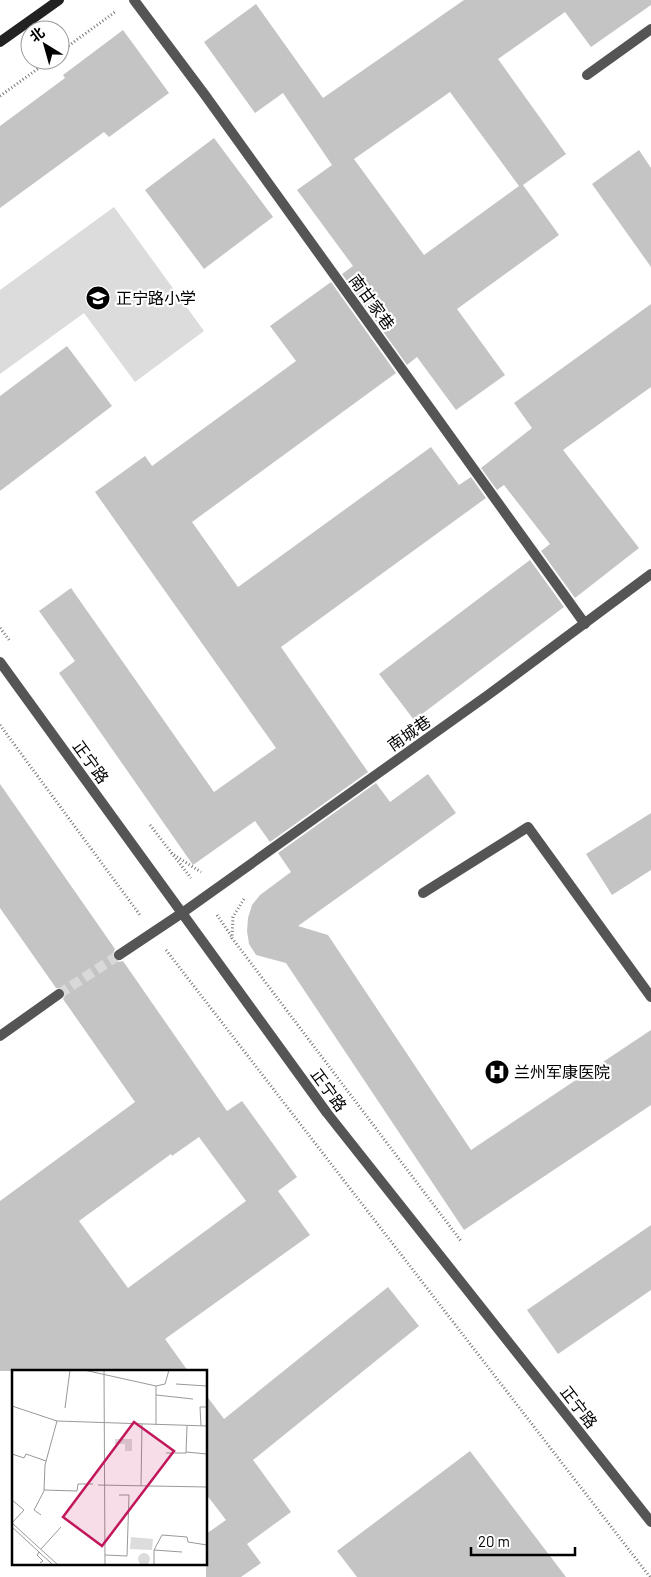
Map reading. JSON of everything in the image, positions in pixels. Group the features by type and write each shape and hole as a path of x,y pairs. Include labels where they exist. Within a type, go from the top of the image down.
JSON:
{"street":[{"path":"0,42 59,0"},
{"name":"南甘家巷","path":"134,0 205,95 585,624"},
{"path":"587,75 651,29"},
{"name":"南城巷","path":"119,955 182,913 488,695 651,574"},
{"name":"正宁路","path":"0,662 327,1113 651,1522"},
{"path":"423,893 528,827 651,997"},
{"path":"0,1036 59,994"}],"path":[{"path":"70,45 116,12"},
{"path":"0,96 36,70"},
{"path":"0,725 152,933 650,1577"},
{"path":"247,894 233,917 232,938 466,1248"}],"shaded area":[{"path":"114,207 204,331 135,382 84,313 0,374 0,290"}],"building":[{"path":"464,0 651,0 651,5 591,47 565,12 498,59 566,154 523,185 559,235 457,309 505,375 456,410 417,357 407,365 342,274 353,266 297,190 332,165 283,93 255,113 204,42 256,4 323,98","holes":["450,92 519,186 424,255 354,159"]},
{"path":"123,30 169,93 109,137 104,132 0,208 0,126 65,78 63,75"},
{"path":"214,138 273,217 204,269 145,190"},
{"path":"639,150 651,168 651,267 592,184"},
{"path":"331,282 396,373 192,522 238,587 431,447 459,485 471,477 486,498 281,647 368,772 270,842 255,821 193,865 59,673 75,661 39,611 71,588 214,792 276,748 95,492 145,456 152,466 296,361 270,326"},
{"path":"651,304 651,387 563,450 639,548 575,598 541,551 550,544 504,485 497,490 481,468 532,428 514,403"},
{"path":"67,346 112,406 0,491 0,396"},
{"path":"530,560 564,607 414,720 379,674"},
{"path":"428,774 456,813 298,926 328,935 471,1150 651,1030 651,1105 464,1230 286,963 256,955 249,944 247,931 252,905 260,895 291,872 278,853 376,783 390,802"},
{"path":"0,784 115,949 112,955 114,959 119,962 123,961 227,1111 242,1101 297,1177 278,1191 310,1235 165,1339 187,1370 0,1371 0,1201 135,1102 63,999 65,990 56,988 0,908","holes":["199,1137 246,1201 128,1288 79,1221 171,1154 172,1156"]},
{"path":"651,813 651,870 612,895 586,854"},
{"path":"651,1225 651,1290 558,1354 527,1310"},
{"path":"388,1287 419,1326 253,1460 291,1512 247,1544 261,1563 241,1577 206,1577 208,1533 226,1520 208,1497 208,1398 224,1419"},
{"path":"470,1451 566,1577 357,1577 337,1551"}],"tunnel":[{"path":"59,994 119,955"}],"place":[{"name":"正宁路小学","path":"98,298"},
{"name":"兰州军康医院","path":"497,1072"}]}
